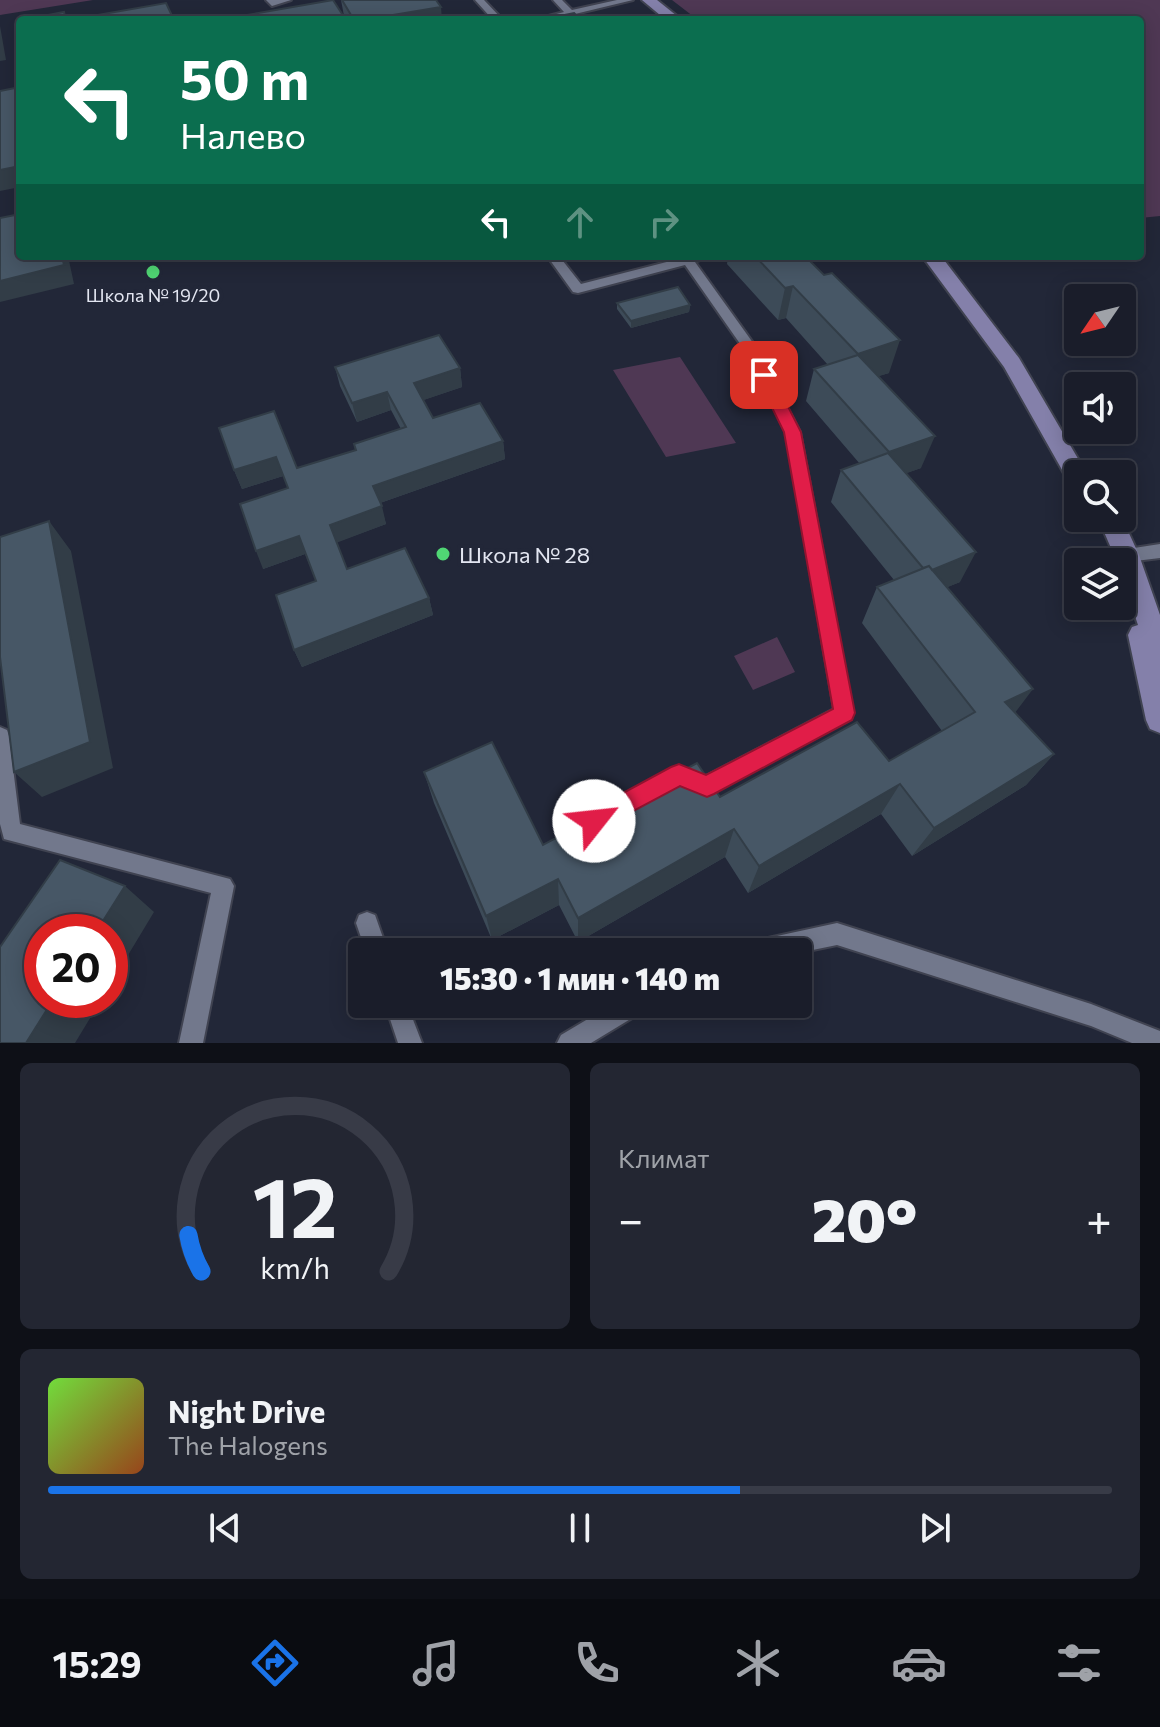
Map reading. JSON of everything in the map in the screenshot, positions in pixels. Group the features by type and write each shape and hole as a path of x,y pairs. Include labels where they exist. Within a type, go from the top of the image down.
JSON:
{"street":[{"path":"641,0 661,16"},
{"path":"649,0 670,16"},
{"path":"934,260 991,329 1045,414 1069,460"},
{"path":"950,260 1040,380 1082,460"},
{"path":"1136,596 1160,653"},
{"path":"1136,620 1160,720"}],"lane":[{"path":"270,0 272,3 287,0"},
{"path":"479,0 494,16"},
{"path":"557,0 570,13"},
{"path":"556,16 629,0"},
{"path":"556,260 578,289 692,260"},
{"path":"679,775 707,786 844,713 793,432 749,347 697,260"},
{"path":"1136,555 1160,551"},
{"path":"0,736 11,832 223,886 191,1043"},
{"path":"60,873 77,849"},
{"path":"367,923 372,938"},
{"path":"812,939 837,934 1091,1015 1160,1043"},
{"path":"401,1018 410,1043"},
{"path":"569,1043 611,1018"}],"shaded area":[{"path":"0,0 93,0 0,15"},
{"path":"672,0 1160,0 1160,216 1144,218 1144,16 693,16"},
{"path":"680,357 736,443 666,457 613,370"},
{"path":"777,637 795,672 753,690 734,656"}],"building":[{"path":"333,0 343,16 248,16"},
{"path":"342,0 436,0 441,7 387,16 352,16"},
{"path":"166,3 172,16 92,16"},
{"path":"64,12 65,16 48,16"},
{"path":"16,88 16,167 0,170 0,91"},
{"path":"16,215 16,260 63,260 64,265 0,281 0,218"},
{"path":"759,260 809,260 824,275 832,273 900,340 858,354 793,286 785,288"},
{"path":"678,287 690,305 631,321 617,303"},
{"path":"439,335 460,368 414,383 433,418 480,403 503,441 373,486 382,506 330,525 347,569 405,548 429,598 294,650 276,595 316,581 299,536 256,551 240,504 288,488 276,457 234,470 219,428 274,411 297,468 356,450 354,444 406,427 387,392 352,403 335,367"},
{"path":"858,355 935,436 889,452 814,369"},
{"path":"888,453 976,552 932,570 929,566 923,568 841,470"},
{"path":"49,521 90,742 14,772 0,657 0,537"},
{"path":"929,566 1033,689 1005,702 1054,754 934,828 900,784 759,866 734,829 578,918 558,879 486,916 424,772 492,742 543,845 697,763 720,797 857,722 889,761 975,712 877,587"},
{"path":"60,860 125,886 107,914 24,914 24,1018 42,1018 26,1043 0,1043 0,947"}],"place":[{"name":"Школа № 19/20","path":"153,272"},
{"name":"Школа № 28","path":"443,554"}],"route":[{"path":"594,821 679,775 707,786 844,713 793,432 764,375"}]}
